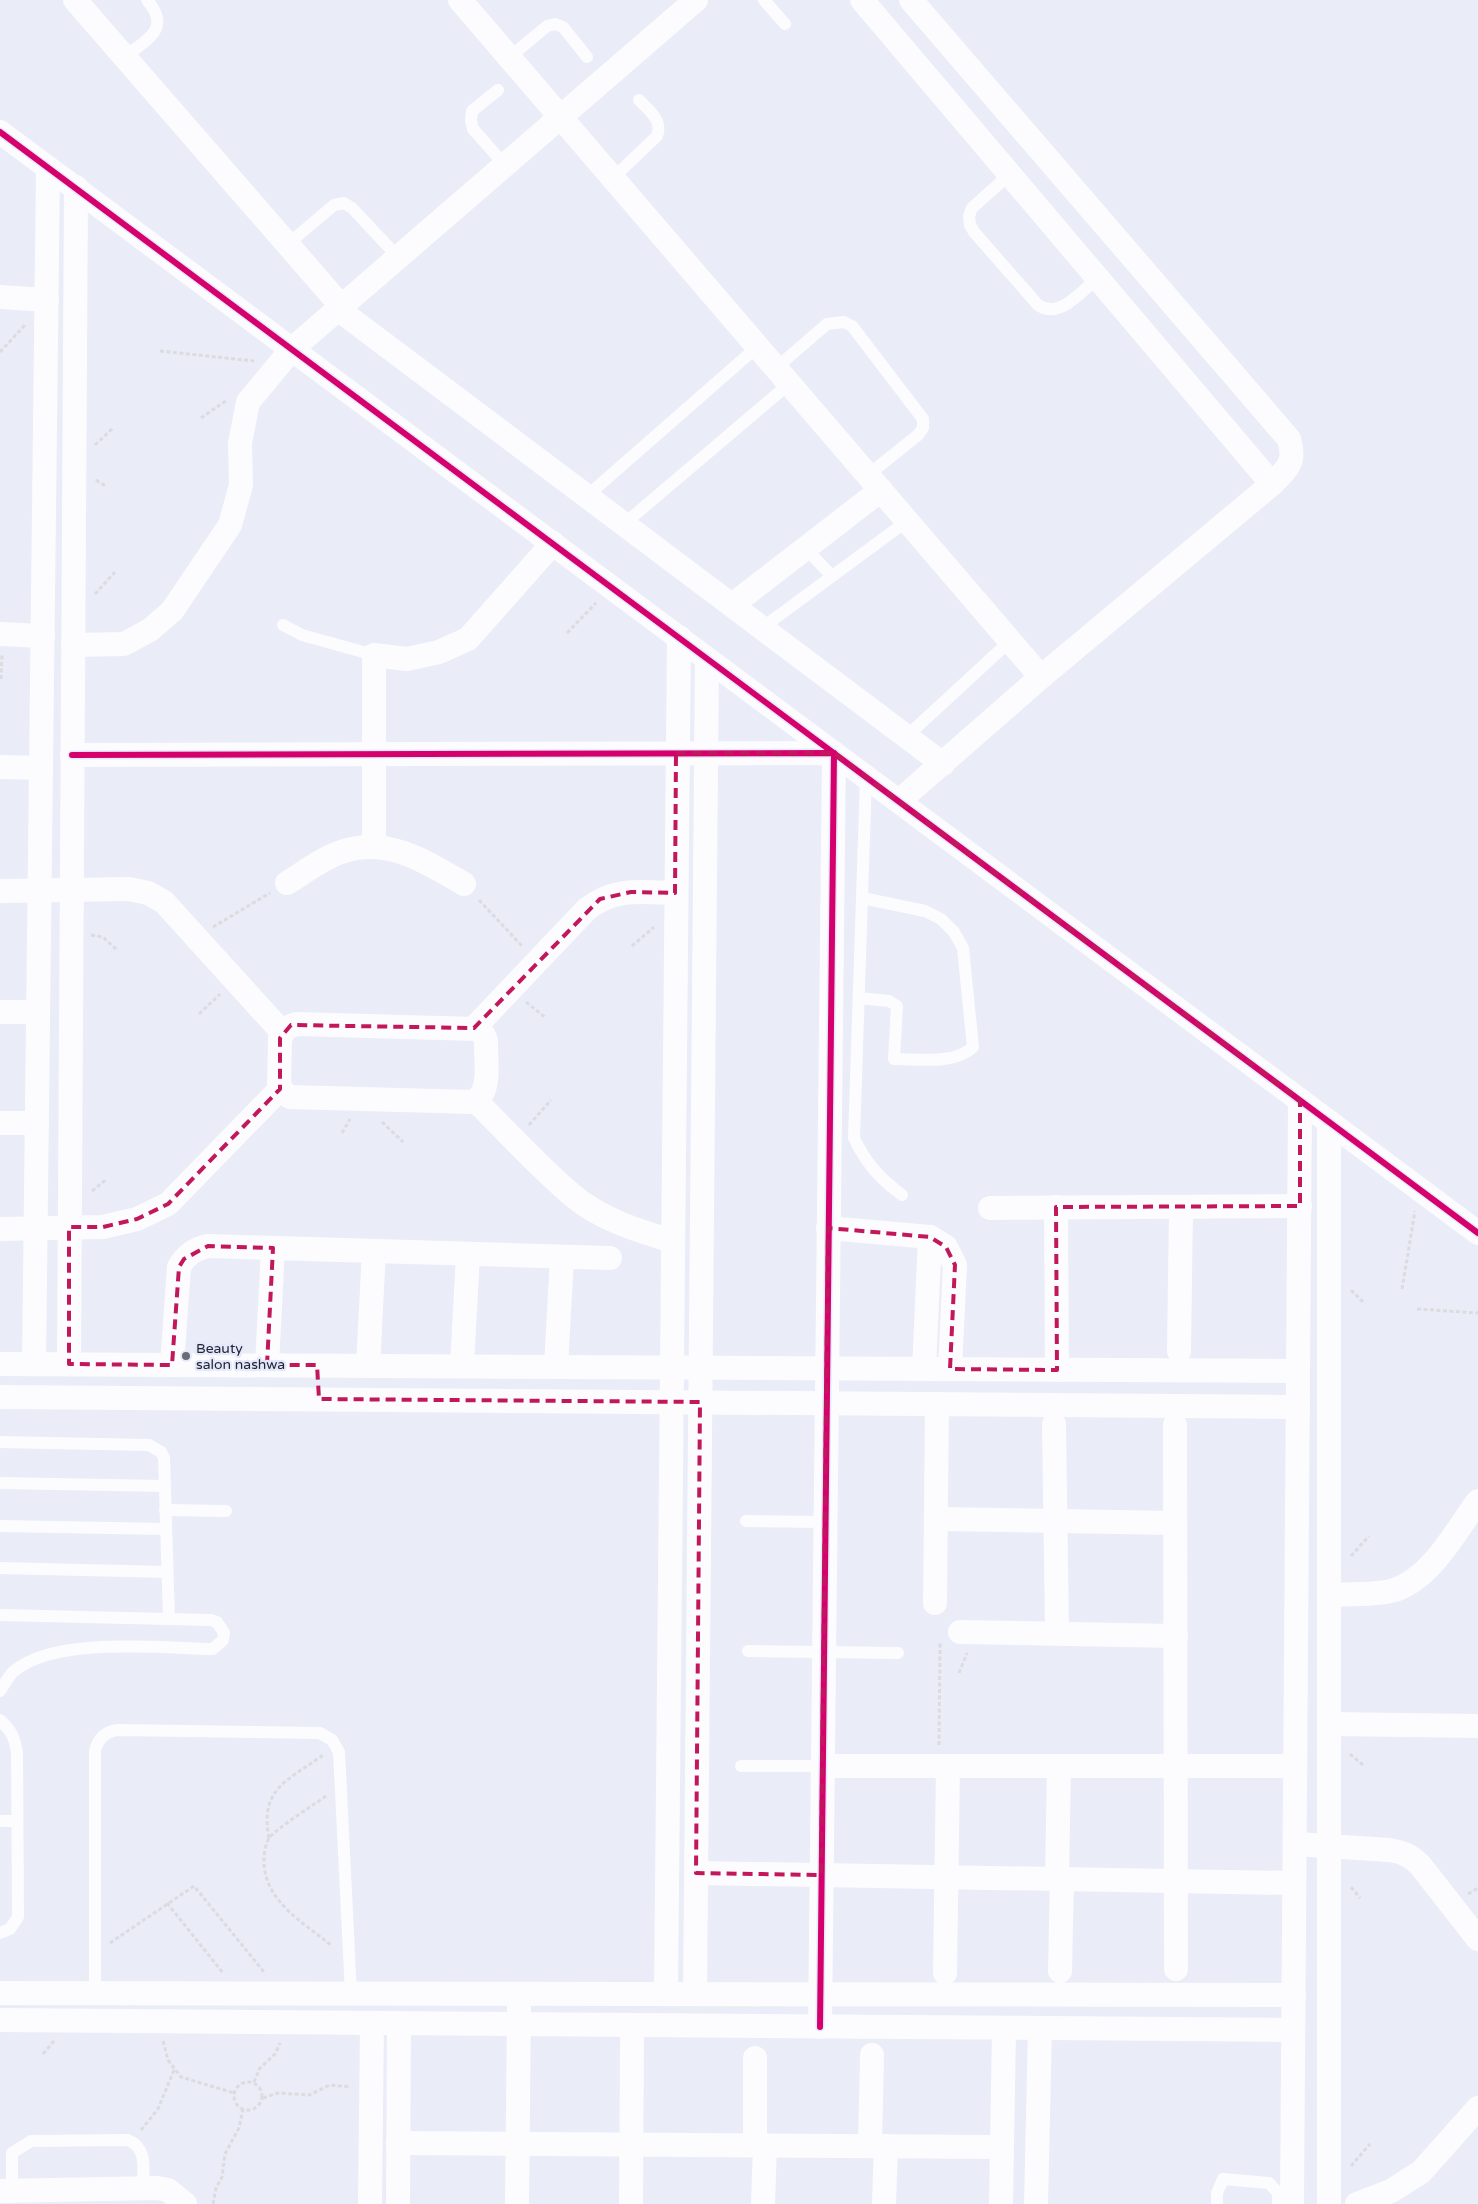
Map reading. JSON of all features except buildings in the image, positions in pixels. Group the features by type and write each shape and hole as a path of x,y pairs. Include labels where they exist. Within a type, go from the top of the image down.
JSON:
{"street":[{"path":"75,0 288,244 341,308 943,764"},
{"path":"460,0 1041,677"},
{"path":"73,645 124,644 150,630 172,610 230,525 241,485 240,443 248,402 286,357 696,0"},
{"path":"862,0 1272,484"},
{"path":"899,801 1041,677 1272,484 1290,464 1293,452 1289,439 911,0"},
{"path":"0,132 76,187 286,357 553,543 1478,1233"},
{"path":"34,1364 48,168"},
{"path":"69,1364 76,187"},
{"path":"0,297 47,300"},
{"path":"46,353 75,353"},
{"path":"732,605 806,549 874,483"},
{"path":"374,847 374,654 407,659 439,652 468,639 553,543"},
{"path":"0,634 43,636"},
{"path":"666,1994 678,637"},
{"path":"694,1994 705,753 708,659"},
{"path":"72,755 834,753"},
{"path":"820,2027 834,753"},
{"path":"0,767 41,768"},
{"path":"287,883 344,851 374,847 404,852 464,884"},
{"path":"0,891 129,889 148,893 164,902 282,1032"},
{"path":"474,1028 587,908 600,899 623,892 675,893"},
{"path":"39,970 55,966 71,971"},
{"path":"0,1012 38,1012"},
{"path":"0,1229 103,1227 137,1219 168,1204 280,1089 280,1038 282,1032 296,1024 474,1028 480,1031 486,1040 485,1090 476,1100"},
{"path":"674,1032 703,1031"},
{"path":"280,1089 286,1095 294,1098 476,1100 572,1196 604,1215 637,1230 672,1241"},
{"path":"1292,2204 1300,1100"},
{"path":"1329,1122 1329,2204"},
{"path":"0,1123 37,1123"},
{"path":"990,1208 1300,1206"},
{"path":"1179,1350 1181,1207"},
{"path":"1056,1208 1057,1370"},
{"path":"828,1228 930,1237 946,1247 955,1265 950,1369"},
{"path":"924,1369 930,1237"},
{"path":"172,1365 179,1268 190,1252 208,1246 610,1258"},
{"path":"267,1365 273,1248"},
{"path":"368,1366 374,1251"},
{"path":"462,1366 468,1254"},
{"path":"556,1367 562,1257"},
{"path":"0,1364 1298,1371"},
{"path":"317,1365 319,1399"},
{"path":"0,1397 1298,1407"},
{"path":"935,1603 937,1404"},
{"path":"1054,1424 1057,1633"},
{"path":"1175,1425 1176,1969"},
{"path":"1298,1490 1329,1492"},
{"path":"1329,1595 1391,1591 1410,1584 1426,1572 1478,1501"},
{"path":"936,1519 1175,1523"},
{"path":"950,1634 1057,1633 1176,1636"},
{"path":"1329,1724 1478,1726"},
{"path":"823,1766 1295,1766"},
{"path":"944,1766 945,1973"},
{"path":"1059,1766 1060,1971"},
{"path":"1295,1844 1401,1851 1412,1856 1478,1940"},
{"path":"696,1873 1294,1883"},
{"path":"0,1993 1294,1995"},
{"path":"98,1994 102,2021"},
{"path":"517,2204 519,1994"},
{"path":"1188,2030 1189,1995"},
{"path":"0,2020 1293,2030"},
{"path":"370,2204 372,2023"},
{"path":"398,2204 399,2024"},
{"path":"1001,2204 1004,2028"},
{"path":"1036,2204 1040,2028"},
{"path":"631,2204 632,2039"},
{"path":"872,2055 884,2204"},
{"path":"756,2058 763,2204"},
{"path":"1357,2204 1391,2191 1421,2172 1478,2108"},
{"path":"398,2143 1002,2147"},
{"path":"13,2194 143,2188 168,2190 185,2204"}],"lane":[{"path":"125,57 154,34 158,25 158,16 147,0"},
{"path":"764,0 785,24"},
{"path":"510,58 547,26 555,24 563,27 587,57"},
{"path":"498,90 472,111 471,121 473,128 505,166"},
{"path":"613,178 657,136 660,128 658,120 639,100"},
{"path":"1010,174 972,208 969,216 974,232 1038,305 1045,310 1054,311 1062,308 1098,278"},
{"path":"288,244 334,205 344,204 352,208 399,258"},
{"path":"624,524 782,376 827,324 844,322 852,326 923,419 923,428 918,435 874,483"},
{"path":"587,496 758,347"},
{"path":"762,628 907,521"},
{"path":"806,549 832,576"},
{"path":"283,625 302,634 374,654"},
{"path":"907,736 1010,641"},
{"path":"866,777 854,1138 865,1160 876,1174 902,1194"},
{"path":"859,998 889,1001 897,1006 894,1059 954,1058 966,1054 973,1047 962,948 954,932 941,920 925,911 862,898"},
{"path":"0,1442 148,1445 155,1447 164,1458 169,1619"},
{"path":"0,1483 165,1486"},
{"path":"165,1510 226,1511"},
{"path":"746,1521 825,1522"},
{"path":"0,1526 166,1529"},
{"path":"0,1568 167,1572"},
{"path":"0,1615 217,1622 224,1633 223,1640 213,1649 80,1648 62,1652 20,1667 13,1672 0,1691"},
{"path":"748,1651 898,1653"},
{"path":"0,1720 10,1729 15,1740 18,1916 10,1929 0,1933"},
{"path":"98,1994 95,1954 95,1751 100,1738 112,1730 320,1733 336,1746 340,1785 351,1994"},
{"path":"741,1766 823,1766"},
{"path":"0,1821 17,1821"},
{"path":"13,2194 12,2153 31,2141 128,2140 133,2142 142,2154 143,2188"},
{"path":"1217,2204 1217,2193 1224,2180 1269,2183 1278,2193 1278,2204"}],"path":[{"path":"160,351 286,357"},
{"path":"568,633 612,587"},
{"path":"196,937 287,883"},
{"path":"464,884 536,962"},
{"path":"71,932 104,937 118,951"},
{"path":"199,1014 235,980"},
{"path":"516,1140 552,1100"},
{"path":"1402,1289 1418,1188"},
{"path":"1417,1309 1478,1313"},
{"path":"944,1766 950,1634"},
{"path":"336,1746 275,1790 268,1804 266,1821 269,1838 264,1854 264,1871 269,1888 278,1902 349,1960"},
{"path":"269,1838 340,1785"},
{"path":"95,1954 190,1886 198,1887 281,1994"},
{"path":"167,1903 240,1994"},
{"path":"164,2022 164,2050 174,2070 181,2077 188,2080 234,2093"},
{"path":"254,2082 260,2068 279,2048 283,2022"},
{"path":"133,2142 158,2109 174,2070"},
{"path":"263,2098 259,2086 254,2082 241,2083 234,2093 234,2100 243,2109 256,2108 263,2098 278,2093 309,2095 330,2085 371,2088"},
{"path":"214,2204 216,2188 222,2177 225,2154 239,2128 243,2109"}],"highlighted area":[{"path":"676,753 834,753 1300,1100 1300,1206 1056,1207 1057,1370 950,1369 955,1265 946,1247 930,1237 828,1228 821,1875 696,1873 700,1402 319,1399 317,1365 267,1365 273,1248 208,1246 184,1259 179,1267 172,1365 69,1364 69,1227 103,1227 137,1219 168,1204 280,1089 280,1038 291,1025 474,1028 600,899 631,892 675,893"}],"cycle path":[{"path":"0,132 1478,1233"},
{"path":"72,755 834,753 820,2027"}],"place":[{"name":"Beauty salon nashwa","path":"186,1356"}]}
